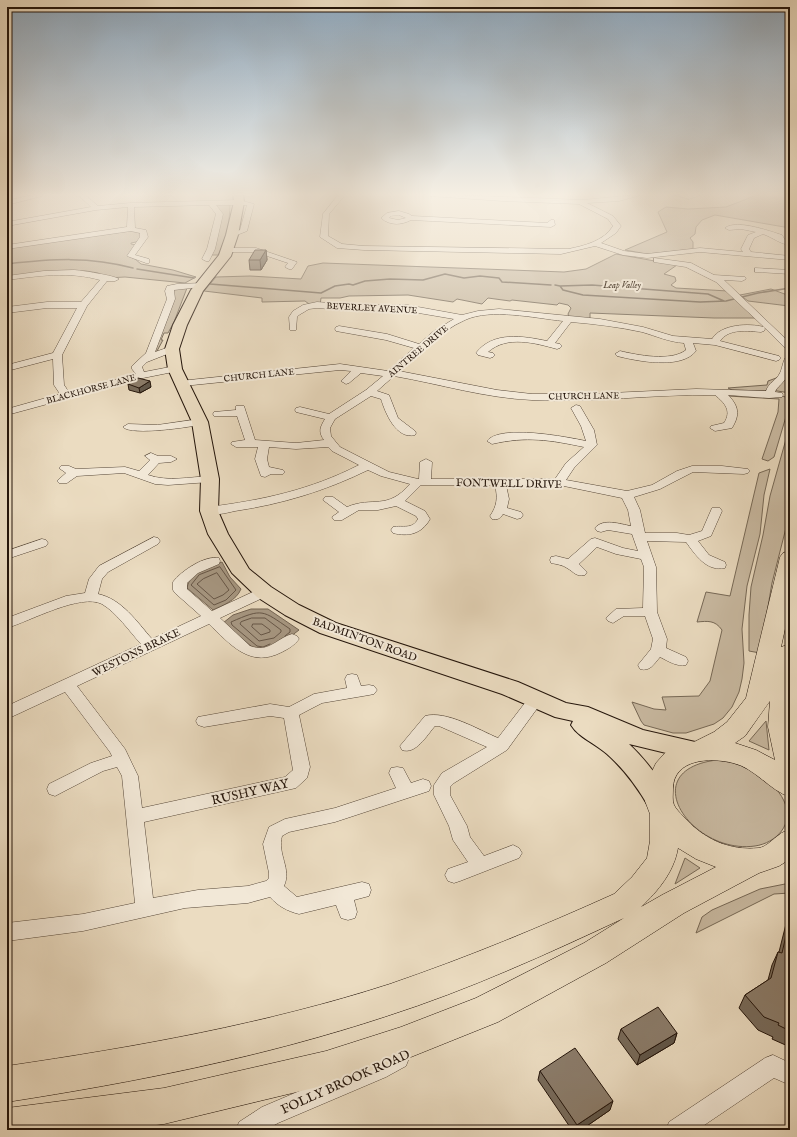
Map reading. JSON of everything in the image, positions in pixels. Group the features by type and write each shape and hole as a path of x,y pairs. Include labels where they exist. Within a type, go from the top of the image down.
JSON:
{"highway":[{"path":"7,1084 92,1072 202,1050 294,1027 387,1000 481,966 619,906 625,902 640,890 654,871 663,852 660,782 667,767 682,756 723,740 736,729 758,700 790,558"},
{"path":"790,652 782,700 781,727 790,770"},
{"path":"699,750 727,751 747,757 766,767 790,786"},
{"path":"661,807 689,841 715,854 741,860 770,859"},
{"path":"7,1126 164,1106 326,1068 401,1044 486,1011 595,952 673,904 770,859 790,842"}],"main road":[{"name":"BADMINTON ROAD","path":"228,247 225,256 193,297 180,325 172,349 179,376 200,422 210,479 209,511 218,534 228,553 242,573 264,592 292,610 328,628 481,678 563,711 580,714 638,738 699,750"},
{"name":"BADMINTON ROAD","path":"563,711 574,721 591,729 618,750 642,773 661,807"}],"street":[{"path":"136,247 131,256 146,261"},
{"path":"206,259 211,247"},
{"path":"353,247 561,252 584,247"},
{"path":"607,247 623,252 688,265 714,277 740,298 790,348"},
{"path":"746,247 745,249 748,254"},
{"path":"227,250 256,250 294,263"},
{"path":"640,255 660,255 693,250 790,258"},
{"path":"758,270 790,272"},
{"path":"7,278 68,273 87,274 104,280 115,279"},
{"path":"714,277 742,279"},
{"path":"66,395 59,385 57,355 83,305 104,280"},
{"path":"142,375 137,369 137,366 150,354 171,299 169,291 170,288 177,286 201,285"},
{"name":"BEVERLEY AVENUE","path":"296,325 293,318 304,304 355,308 407,308 431,311 462,318"},
{"path":"7,310 47,305 83,305"},
{"name":"AINTREE DRIVE","path":"331,417 370,392 388,373 437,333 462,318 478,314 499,312 568,319 625,327 672,339 715,342 771,360"},
{"path":"490,355 481,353 492,343 504,340 521,339 553,345 568,319"},
{"path":"715,342 719,336 732,330 759,329 750,320"},
{"path":"339,329 387,337 421,347"},
{"path":"626,357 667,359 680,358 689,355 691,351 688,341"},
{"path":"144,360 172,349"},
{"path":"7,368 57,355"},
{"name":"CHURCH LANE","path":"179,376 340,367 388,373 490,392 530,397 718,392 773,395 772,385 779,382 784,376 790,356"},
{"path":"346,382 359,369"},
{"name":"BLACKHORSE LANE","path":"7,412 142,375 179,376"},
{"path":"370,392 385,398 392,420 406,430 390,433"},
{"path":"715,428 729,429 733,420 733,410 727,400 718,392"},
{"path":"559,482 564,471 592,445 587,426 576,408"},
{"path":"305,410 331,417 325,428 326,436 336,449 366,466"},
{"path":"218,414 241,411 251,443"},
{"path":"131,429 157,428 200,422"},
{"path":"492,440 526,433 592,445"},
{"path":"236,444 251,443 296,446 331,443"},
{"path":"264,444 261,458 265,472 279,472"},
{"path":"141,476 153,458 171,459"},
{"path":"329,500 342,514 356,507 382,506 396,502 403,498 421,482 426,462"},
{"path":"209,511 275,501 308,492 341,479 366,466"},
{"name":"FONTWELL DRIVE","path":"366,466 385,474 421,482 559,482 627,495 656,487 681,472 692,469 744,471"},
{"path":"63,481 69,471 115,470 125,470 155,481 168,482 210,479"},
{"path":"500,481 504,498 499,513 517,515"},
{"path":"627,495 634,510 639,534 646,556 651,580 650,612 660,639 658,650 645,665"},
{"path":"396,502 421,514 424,518 422,525 413,535 397,530"},
{"path":"556,560 576,568 582,554 596,535 607,526 639,534 690,539 707,534 718,514"},
{"path":"596,535 620,551 646,556"},
{"path":"690,539 700,556 708,561 720,565"},
{"path":"91,597 93,584 100,572 110,563 130,555 154,541"},
{"path":"7,555 42,543"},
{"path":"214,561 192,570 180,582 180,590 245,649 255,654 264,654 275,650 292,639"},
{"name":"WESTONS BRAKE","path":"7,713 264,592"},
{"path":"7,622 71,599 91,597 105,600 115,607 150,645"},
{"path":"613,618 622,612 650,612"},
{"path":"658,650 681,661"},
{"path":"68,685 118,749 130,776 145,908"},
{"path":"204,721 220,713 270,710 291,713 319,698 359,687"},
{"path":"480,864 462,840 458,826 442,795 442,785 448,778 501,746 536,699"},
{"name":"RUSHY WAY","path":"135,817 290,784 301,774 302,767 291,713"},
{"path":"408,746 431,720 441,720 501,746"},
{"path":"55,788 96,767 122,759"},
{"path":"7,932 94,921 145,908 198,898 262,892 273,887 278,880 278,871 272,843 275,832 286,826 335,815 414,789 397,773"},
{"path":"454,874 513,852"},
{"path":"273,887 284,899 291,904 299,906 345,904 362,890"},
{"name":"FOLLY BROOK ROAD","path":"247,1130 254,1124 270,1115 378,1069 486,1011"},
{"path":"677,1130 773,1066 790,1074"}],"green space":[{"path":"135,247 128,256 141,264 173,270 196,277 185,283 125,277 107,278 98,273 86,271 63,271 7,277 7,248"},
{"path":"213,247 221,247 218,255 211,255"},
{"path":"632,247 693,247 693,249 647,254 625,250"},
{"name":"Leap Valley","path":"616,254 677,265 664,274 675,277 676,281 671,285 676,288 728,291 758,318 714,318 590,313 590,319 569,317 568,314 571,308 568,305 559,303 557,305 488,298 482,304 457,299 453,302 408,295 321,298 320,305 309,304 305,301 262,302 262,298 204,291 216,277 250,276 301,279 308,266 323,263 564,272 586,269"},
{"path":"187,288 174,322 168,333 164,333 161,340 163,340 157,351 154,353 173,289"},
{"path":"771,289 790,296 790,309 789,306 748,301 740,295"},
{"path":"790,361 790,393 771,390"},
{"path":"779,377 765,391 732,390 728,388 767,385 768,381"},
{"path":"731,394 782,396 789,398 790,403 774,457 768,461 762,459 778,412 779,399 728,396"},
{"path":"790,425 790,512 772,583 760,653 749,651 751,587 770,496"},
{"path":"770,469 764,495 760,534 747,586 742,629 744,663 742,679 739,692 732,707 723,718 714,724 686,733 673,733 644,725 632,702 654,709 666,710 662,697 699,696 710,681 722,630 717,624 711,622 697,622 706,592 730,596 759,473"},
{"path":"766,721 769,750 749,741"},
{"path":"717,760 750,768 765,778 782,796 787,809 787,817 782,831 776,837 763,844 755,846 732,845 711,838 693,825 681,810 675,794 679,779 692,767"},
{"path":"685,858 700,868 675,884"},
{"path":"790,883 790,893 774,894 696,933 702,917 712,910 760,889"}],"water":[{"path":"222,562 230,577 241,589 233,600 213,610 187,588 192,577 200,570"},
{"path":"251,609 268,609 299,630 278,646 256,650 223,623 233,615"}],"building":[{"path":"255,250 266,250 260,260 249,260"},
{"path":"138,378 150,381 139,388 128,384"},
{"path":"790,918 790,1031 778,1025 779,1023 764,1017 745,995 771,978 778,952 782,953"},
{"path":"658,1007 677,1033 640,1055 621,1029"},
{"path":"575,1048 613,1101 577,1125 540,1071"}],"waterway":[{"path":"7,264 55,260 86,260 117,264 133,268"},
{"path":"137,269 194,278"},
{"path":"210,284 321,293 335,286 349,284 353,285 365,281 390,279 423,280 445,274 464,278 480,276 499,278 502,282 551,285"},
{"path":"555,285 560,286"},
{"path":"560,286 592,285 708,294 724,301"},
{"path":"560,286 563,290 583,295 700,302 726,301 758,293 790,288"}]}
